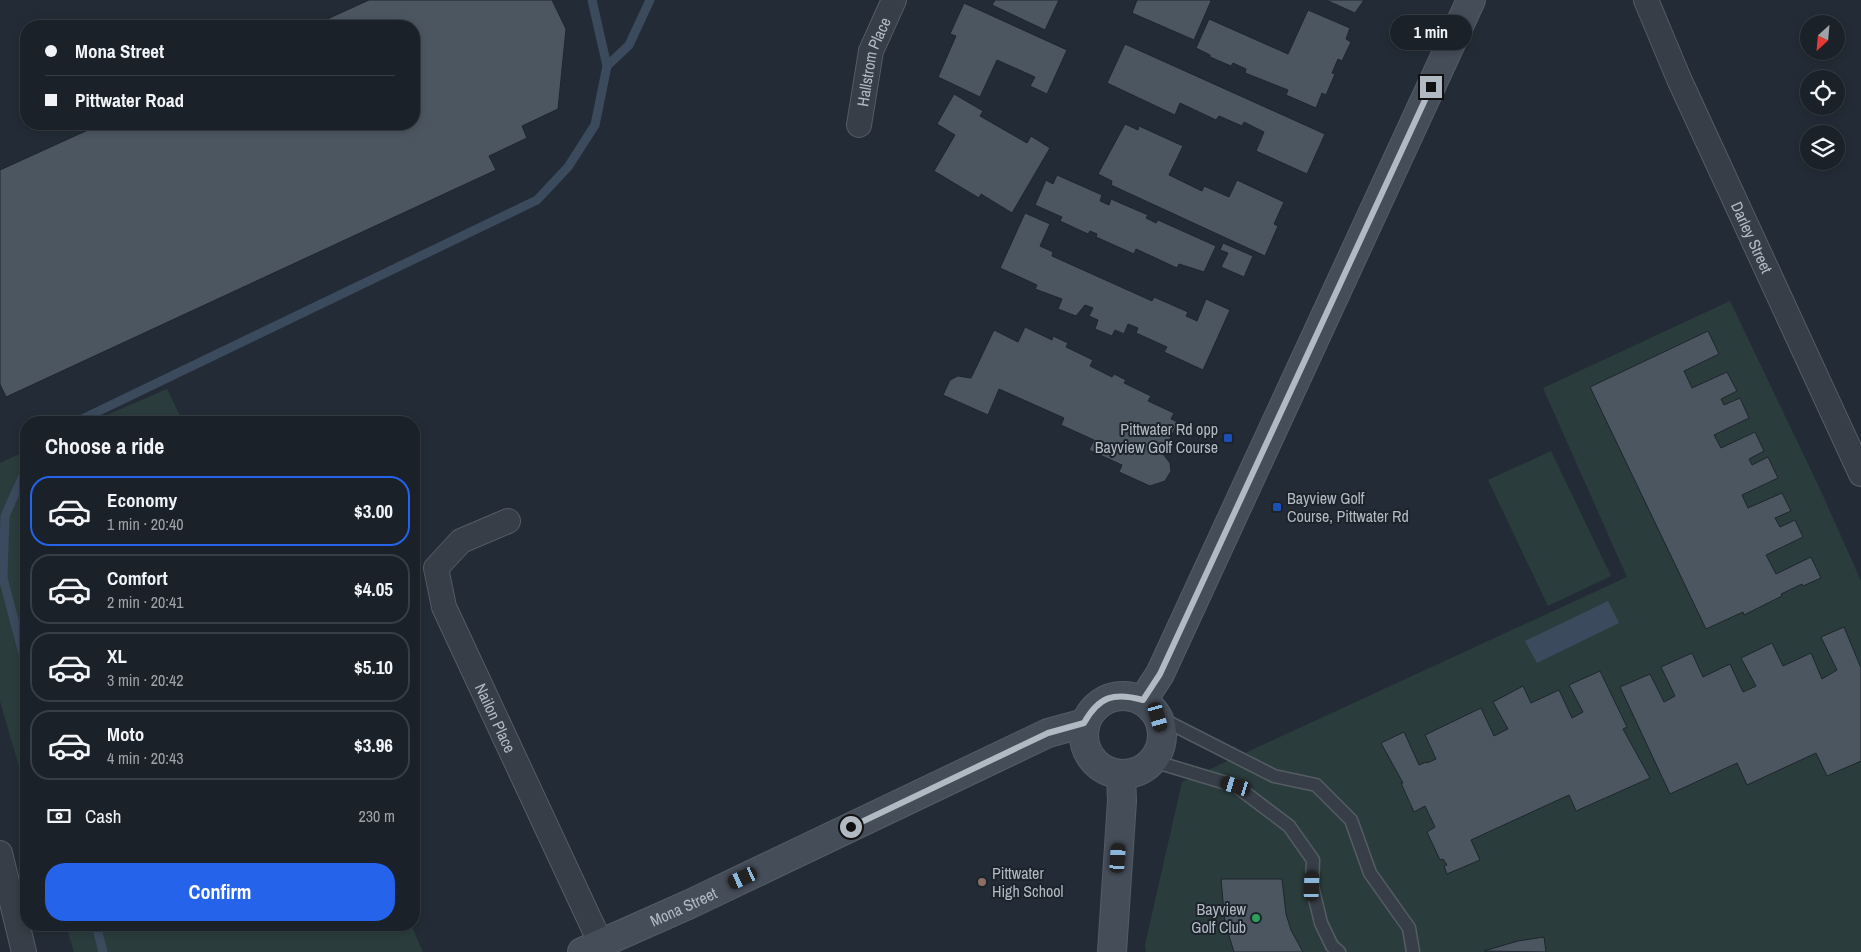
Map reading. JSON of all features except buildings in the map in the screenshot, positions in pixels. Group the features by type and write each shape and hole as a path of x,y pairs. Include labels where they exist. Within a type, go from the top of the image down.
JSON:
{"main road":[{"path":"1151,709 1160,674 1471,0"},
{"path":"1126,695 1151,709 1162,732 1160,747 1153,761 1133,773 1121,774 1104,769 1090,757 1084,741 1084,723 1093,707 1108,698 1126,695"},
{"name":"Mona Street","path":"591,948 1048,733 1084,723"},
{"path":"1112,952 1122,801 1121,774"}],"street":[{"name":"Hallstrom Place","path":"859,125 871,51 894,0"},
{"name":"Darley Street","path":"1646,0 1679,79 1861,474"},
{"name":"Nailon Place","path":"508,521 461,542 436,568 444,607 591,948"},
{"path":"0,853 24,952"}],"lane":[{"path":"1151,709 1274,776 1316,785 1351,820 1370,873 1409,928 1413,952"},
{"path":"1153,761 1236,786 1289,826 1313,860 1312,886 1321,923 1332,946 1338,952"}],"shaded area":[{"name":"Bayview Golf Club","path":"1730,301 1820,489 1861,581 1861,952 1146,952 1145,945 1182,782 1627,577 1543,388"},
{"path":"167,389 180,416 105,416"},
{"path":"1551,451 1611,576 1548,606 1488,480"},
{"path":"20,454 20,770 0,701 0,463"},
{"path":"68,931 414,931 423,952 74,952"}],"water":[{"path":"1608,601 1619,623 1537,663 1525,641"}],"waterway":[{"path":"88,416 537,200 568,167 595,125 607,66 592,0"},
{"path":"607,66 629,45 650,0"},
{"path":"20,482 5,516 3,578 20,642"},
{"path":"98,931 103,952"}],"place":[{"name":"Pittwater Rd opp Bayview Golf Course","path":"1228,438"},
{"name":"Bayview Golf Course, Pittwater Rd","path":"1277,507"},
{"name":"Pittwater High School","path":"982,882"},
{"name":"Bayview Golf Club","path":"1256,918"}],"route":[{"path":"851,827 1048,733 1084,723 1093,707 1108,698 1126,695 1143,700 1160,674 1431,87"}]}
